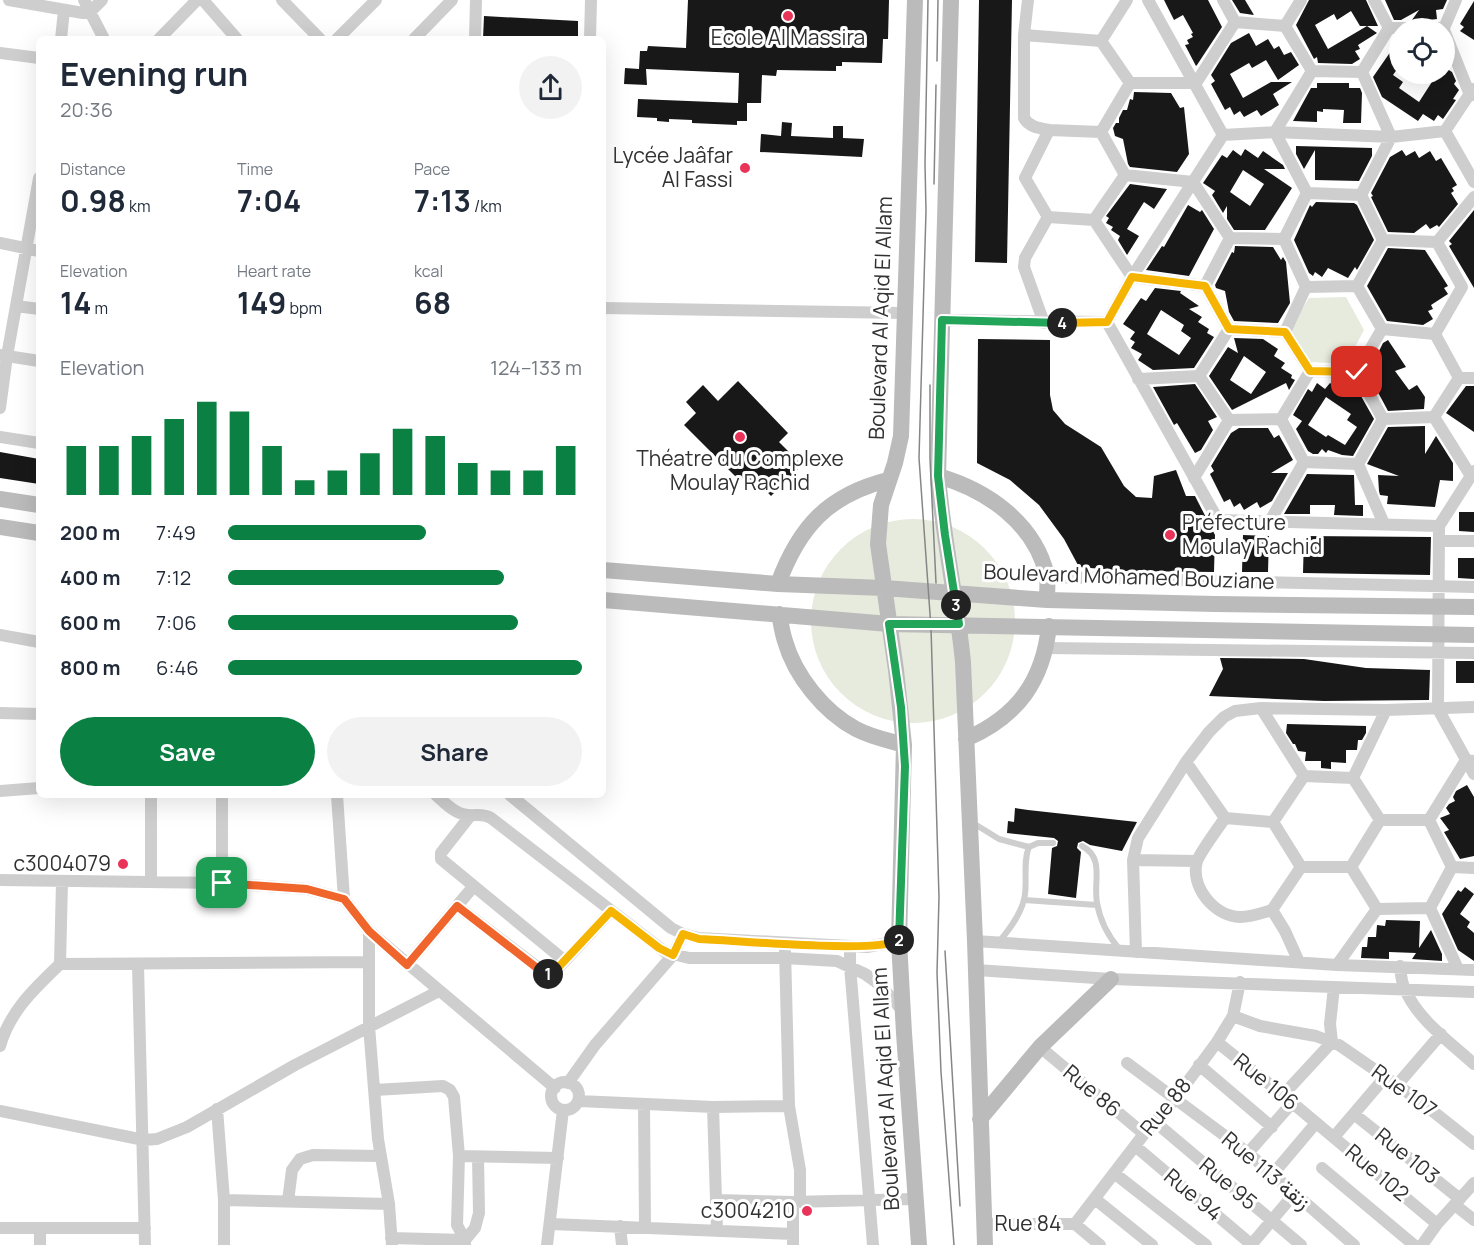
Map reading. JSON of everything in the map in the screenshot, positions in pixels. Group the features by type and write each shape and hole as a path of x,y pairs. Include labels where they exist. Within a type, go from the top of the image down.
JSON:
{"main road":[{"name":"Boulevard Al Aqid El Allam","path":"915,0 901,436 881,505 878,531 898,679 904,745 899,941 914,1199 919,1245"},
{"path":"951,0 938,476 959,624 970,820 985,1245"},
{"path":"938,476 980,491 1015,519 1029,537 1039,556 1047,577 1047,600"},
{"path":"778,584 797,542 827,508 865,486 888,480"},
{"path":"0,499 36,505"},
{"path":"0,527 36,533"},
{"name":"Boulevard Mohamed Bouziane","path":"606,570 778,584 884,588 1047,600 1474,607"},
{"path":"606,600 889,624 1474,635"},
{"path":"779,614 785,641 794,664 821,701 855,728 875,737 904,745"},
{"path":"966,739 998,722 1024,697 1041,666 1049,626"},
{"path":"980,1119 1040,1047 1111,979"}],"street":[{"path":"9,0 64,10 90,12 102,0"},
{"path":"84,0 102,36"},
{"path":"162,36 197,0"},
{"path":"282,0 317,36"},
{"path":"340,36 376,0"},
{"path":"475,36 476,0"},
{"path":"590,36 591,0"},
{"path":"1028,0 1024,35 1024,118 1026,122 1049,130 1101,132"},
{"path":"1101,41 1127,0"},
{"path":"1148,0 1223,135"},
{"path":"1222,0 1235,22"},
{"path":"1285,26 1301,0"},
{"path":"1362,72 1389,28 1374,0"},
{"path":"1449,18 1456,0"},
{"path":"417,36 450,1"},
{"path":"210,3 235,36"},
{"path":"61,36 64,10"},
{"path":"1196,83 1235,22"},
{"path":"1235,22 1285,26"},
{"path":"1285,26 1312,71"},
{"path":"1024,35 1101,41"},
{"path":"1101,41 1130,83"},
{"path":"1223,135 1275,132 1391,137 1445,132 1473,93 1455,53"},
{"path":"1,57 36,58"},
{"path":"1312,71 1362,72"},
{"path":"1275,132 1312,71"},
{"path":"1362,72 1391,137"},
{"path":"1130,83 1196,83"},
{"path":"1101,132 1130,83"},
{"path":"1048,217 1025,178 1049,130"},
{"path":"1101,132 1125,175"},
{"path":"1275,132 1307,193"},
{"path":"1445,132 1474,182"},
{"path":"1107,322 1132,277 1223,135"},
{"path":"1361,195 1391,137"},
{"path":"1125,175 1193,182"},
{"path":"1094,220 1125,175"},
{"path":"1193,182 1230,238"},
{"path":"1307,193 1361,195"},
{"path":"1284,239 1307,193"},
{"path":"1361,195 1383,240"},
{"path":"1437,242 1474,196"},
{"path":"0,408 4,355 33,249 36,214"},
{"path":"1044,323 1025,271 1024,262 1048,217"},
{"path":"1048,217 1094,220"},
{"path":"1094,220 1132,277 1205,286"},
{"path":"1230,238 1284,239"},
{"path":"1205,286 1230,238"},
{"path":"1284,239 1306,288 1285,332"},
{"path":"1383,240 1437,242"},
{"path":"1357,286 1383,240"},
{"path":"1435,334 1468,286 1437,242"},
{"path":"0,243 33,249"},
{"path":"1205,286 1229,329"},
{"path":"1306,288 1357,286"},
{"path":"1357,286 1382,329"},
{"path":"16,306 36,309"},
{"path":"606,308 904,313"},
{"path":"942,320 1107,322"},
{"path":"1107,322 1218,520 1439,526"},
{"path":"1229,329 1285,332"},
{"path":"1199,376 1229,329"},
{"path":"1382,329 1435,334"},
{"path":"1357,372 1382,329"},
{"path":"1285,332 1310,371"},
{"path":"1435,334 1459,378"},
{"path":"4,355 36,361"},
{"path":"1310,371 1357,372"},
{"path":"1281,419 1310,371"},
{"path":"1357,372 1383,419"},
{"path":"1138,379 1199,376"},
{"path":"1199,376 1229,420"},
{"path":"1459,378 1474,378"},
{"path":"1434,417 1459,378"},
{"path":"1383,419 1434,417"},
{"path":"1434,417 1473,475 1439,526 1438,709 1470,761 1474,774"},
{"path":"1229,420 1281,419"},
{"path":"1281,419 1304,462"},
{"path":"1358,464 1383,419"},
{"path":"1194,478 1229,420"},
{"path":"0,437 36,443"},
{"path":"1304,462 1358,464"},
{"path":"1270,521 1304,462"},
{"path":"1358,464 1384,524"},
{"path":"1439,541 1474,541"},
{"path":"1047,577 1474,587"},
{"path":"0,634 36,641"},
{"path":"1046,648 1474,653"},
{"path":"1136,952 1133,860 1138,838 1186,762 1224,717 1235,711 1261,708 1386,710 1474,707"},
{"path":"1261,708 1304,776"},
{"path":"1353,778 1386,710"},
{"path":"0,713 36,714"},
{"path":"1429,820 1470,761"},
{"path":"1186,762 1225,818"},
{"path":"1304,776 1353,778"},
{"path":"1274,822 1304,776"},
{"path":"1353,778 1380,820"},
{"path":"0,791 36,788"},
{"path":"151,798 151,882"},
{"path":"222,798 222,883"},
{"path":"338,798 344,899 369,931 555,1088"},
{"path":"440,798 460,814 470,816 481,813 491,818 659,948 673,955 689,958 825,959 850,966 879,984 902,1010"},
{"path":"514,798 671,928 683,934 699,939 867,947 899,941"},
{"path":"470,816 439,856 473,887 566,961"},
{"path":"1225,818 1274,822"},
{"path":"1225,818 1197,861 1199,886 1209,903 1217,909 1239,917 1272,910 1301,867"},
{"path":"1380,820 1429,820"},
{"path":"1351,867 1380,820"},
{"path":"1429,820 1452,867"},
{"path":"1274,822 1301,867"},
{"path":"1133,860 1197,861"},
{"path":"1301,867 1351,867"},
{"path":"1351,867 1377,909"},
{"path":"1452,867 1474,868"},
{"path":"1430,908 1452,867"},
{"path":"0,880 222,883 307,889 344,899"},
{"path":"0,1046 10,1018 30,993 60,964 62,882"},
{"path":"407,965 473,887"},
{"path":"457,906 545,973 553,973 566,961 611,911"},
{"path":"1377,909 1430,908"},
{"path":"1430,908 1458,969"},
{"path":"1337,965 1377,909"},
{"path":"1272,910 1285,930 1299,962"},
{"path":"369,931 369,1026 378,1139 389,1204 392,1242 465,1242"},
{"path":"568,1083 596,1045 673,955 683,934"},
{"path":"975,941 1337,965 1474,970"},
{"path":"551,1224 717,1230 793,1239 800,1170 789,1106 785,943"},
{"path":"850,946 873,1245"},
{"path":"60,964 369,962"},
{"path":"138,965 145,1245"},
{"path":"1400,966 1405,990 1422,1015 1474,1064"},
{"path":"976,970 1111,979 1474,992"},
{"name":"Rue 88","path":"1076,1224 1217,1042 1233,1016 1240,982"},
{"path":"1248,1153 1272,1127 1288,1099 1332,1042 1330,1024 1334,987"},
{"path":"0,1111 144,1140 157,1139 171,1135 295,1065 439,991"},
{"name":"Rue 107","path":"1233,1016 1260,1026 1298,1031 1332,1042 1386,1076 1474,1144"},
{"path":"1397,1085 1441,1034"},
{"name":"Rue 106","path":"1217,1042 1316,1123"},
{"name":"Rue 86","path":"1040,1047 1144,1134"},
{"name":"Rue 113 زنقة","path":"1127,1063 1248,1153 1354,1245"},
{"path":"1199,1065 1272,1127"},
{"path":"1334,1137 1386,1076"},
{"path":"568,1083 577,1089 579,1101 573,1108 563,1110 552,1101 552,1092 558,1084 568,1083"},
{"path":"375,1090 443,1086 450,1090 454,1097 459,1156 457,1225 465,1242"},
{"path":"579,1101 713,1107 789,1106"},
{"path":"644,1104 645,1227"},
{"path":"713,1107 717,1230"},
{"path":"217,1109 224,1200 224,1245"},
{"path":"547,1245 563,1110"},
{"name":"Rue 103","path":"1354,1114 1457,1202 1474,1220"},
{"name":"Rue 95","path":"1155,1122 1301,1245"},
{"path":"1273,1174 1316,1123"},
{"name":"Rue 102","path":"1316,1123 1437,1224"},
{"name":"Rue 94","path":"1135,1146 1252,1245"},
{"path":"288,1201 292,1170 300,1160 313,1155 381,1156"},
{"path":"459,1156 558,1158"},
{"path":"465,1242 475,1228 479,1213 478,1157"},
{"path":"1322,1168 1423,1244 1437,1224 1473,1187"},
{"path":"1114,1173 1206,1245"},
{"path":"1252,1245 1294,1194"},
{"path":"716,1200 796,1202 914,1199"},
{"path":"1095,1199 1152,1245"},
{"path":"224,1200 389,1204"},
{"name":"Rue 84","path":"984,1224 1076,1224 1100,1245"},
{"path":"620,1226 622,1245"},
{"path":"0,1228 145,1228"},
{"path":"40,1228 40,1245"}],"lane":[{"path":"970,820 999,839 1029,847"},
{"path":"997,944 1013,924 1024,900 1029,847 1033,844 1053,843"},
{"path":"1082,846 1093,854 1095,859 1097,905 1106,929 1120,950"},
{"path":"1024,900 1097,905"}],"shaded area":[{"path":"1346,297 1364,330 1346,364 1310,362 1289,330 1309,298"},
{"path":"903,519 923,519 952,526 978,542 992,556 1008,582 1015,621 1008,660 992,686 978,700 943,719 923,723 903,723 874,716 848,700 834,686 815,651 811,631 811,611 818,582 834,556 848,542 883,523"}],"building":[{"path":"688,0 889,0 888,39 883,39 882,63 842,62 842,66 836,66 836,71 777,70 776,76 762,75 761,103 747,103 747,121 737,121 737,125 692,123 692,120 669,119 669,122 657,121 657,118 637,117 638,99 738,103 739,73 646,69 647,85 624,84 625,68 639,69 640,51 647,51 648,46 686,48"},
{"path":"979,0 1012,0 1007,263 975,262"},
{"path":"1164,0 1208,0 1222,27 1196,66 1185,45 1189,44 1187,40 1193,37 1191,34 1193,33 1183,15 1174,20"},
{"path":"1232,0 1245,0 1254,15 1240,13"},
{"path":"1309,0 1366,0 1378,26 1367,26 1377,33 1358,45 1360,49 1355,51 1360,59 1352,64 1318,63 1317,57 1314,59 1296,25","holes":["1351,11 1360,26 1367,26 1328,49 1315,25 1334,14 1337,20"]},
{"path":"1385,0 1447,0 1443,9 1436,10 1437,18 1413,18 1419,10 1405,18 1393,18"},
{"path":"1474,1 1474,40 1460,31 1464,27 1460,24"},
{"path":"484,16 578,21 578,36 483,36"},
{"path":"1249,33 1256,46 1268,39 1274,49 1279,46 1284,55 1291,52 1299,65 1278,80 1266,60 1252,68 1249,63 1230,74 1243,98 1271,82 1292,82 1273,94 1279,105 1261,116 1257,110 1244,117 1240,111 1234,115 1230,107 1225,110 1211,84 1215,81 1211,75 1231,43"},
{"path":"1389,54 1389,84 1402,84 1399,88 1419,102 1431,84 1454,84 1459,90 1453,99 1456,100 1443,119 1438,115 1434,121 1423,114 1418,121 1382,97 1373,77"},
{"path":"1317,83 1349,83 1349,88 1360,88 1362,93 1361,123 1343,123 1344,110 1323,109 1323,112 1317,111 1317,122 1293,121 1311,88 1317,88"},
{"path":"1134,92 1171,93 1180,108 1184,107 1189,154 1177,172 1130,167 1128,164 1123,139 1115,136 1113,128 1116,123 1119,123 1123,110 1127,110 1130,99 1133,100"},
{"path":"782,122 792,123 791,136 833,138 833,126 843,126 843,138 864,139 862,157 760,152 761,134 781,136"},
{"path":"1296,146 1372,148 1372,156 1359,181 1315,180 1315,150 1304,169 1296,154"},
{"path":"1245,149 1258,158 1263,151 1283,165 1285,169 1264,169 1292,188 1265,230 1234,230 1227,219 1227,206 1223,213 1212,195 1215,191 1203,183 1222,155 1227,158 1233,150 1241,156","holes":["1243,170 1264,184 1250,206 1230,192"]},
{"path":"1402,150 1406,156 1415,151 1419,158 1430,151 1436,161 1441,158 1457,185 1452,188 1454,191 1451,193 1458,204 1439,227 1437,225 1430,229 1426,224 1414,233 1388,232 1371,197 1390,157"},
{"path":"1130,184 1167,189 1154,209 1144,202 1127,229 1139,236 1127,255 1118,240 1120,236 1111,230 1113,227 1106,223 1109,218 1106,216"},
{"path":"1316,202 1354,203 1374,240 1357,270 1355,267 1348,278 1328,268 1322,277 1315,272 1313,276 1309,273 1294,240 1310,205 1312,207"},
{"path":"1188,205 1200,212 1202,210 1214,229 1189,276 1146,270 1162,246 1164,247"},
{"path":"1474,210 1474,288 1449,246 1452,244 1449,241"},
{"path":"1235,246 1273,247 1281,260 1283,257 1286,262 1290,303 1278,323 1234,321 1229,312 1225,291 1216,288 1215,285 1232,252 1234,253"},
{"path":"1388,248 1425,250 1448,286 1444,288 1448,294 1431,305 1433,309 1428,311 1433,319 1423,325 1387,321 1367,286"},
{"path":"1155,288 1181,291 1180,293 1199,306 1189,309 1202,317 1198,322 1209,329 1207,333 1214,337 1194,368 1153,370 1138,360 1142,354 1131,348 1135,342 1130,339 1135,332 1123,324 1141,298 1146,301","holes":["1161,310 1184,325 1181,331 1191,338 1179,355 1147,334"]},
{"path":"1234,338 1263,339 1278,349 1274,356 1285,363 1281,368 1292,375 1291,378 1295,380 1289,390 1286,383 1232,410 1209,376 1228,347 1238,353","holes":["1244,356 1266,372 1251,394 1230,380"]},
{"path":"978,339 1050,340 1050,395 1053,410 1065,424 1101,447 1124,486 1136,497 1152,498 1154,476 1176,470 1186,496 1195,496 1215,535 1214,572 1125,571 1079,567 1064,539 1039,505 1010,480 977,463"},
{"path":"1388,340 1406,367 1395,371 1409,390 1417,385 1425,397 1424,409 1388,411 1366,372 1376,367 1372,362 1380,354 1383,343"},
{"name":"Théatre du Complexe Moulay Rachid","path":"738,381 788,433 779,442 802,465 771,496 756,480 750,485 743,478 740,481 684,425 696,413 686,402 703,385 718,401"},
{"path":"1317,383 1325,389 1330,383 1342,391 1347,384 1357,389 1374,419 1353,456 1328,450 1326,453 1322,449 1318,454 1308,451 1296,429 1302,421 1293,415 1308,389 1312,392","holes":["1326,397 1351,414 1347,420 1357,427 1345,445 1328,435 1326,437 1308,425"]},
{"path":"1195,384 1217,417 1208,421 1213,430 1201,450 1195,453 1177,423 1174,425 1153,387"},
{"path":"1466,386 1474,386 1474,432 1446,413"},
{"path":"1425,426 1425,454 1436,436 1453,463 1453,481 1440,480 1435,507 1387,504 1388,496 1380,495 1378,475 1399,476 1367,464 1388,427"},
{"path":"1239,428 1268,428 1274,438 1279,435 1293,460 1271,473 1288,473 1272,501 1260,508 1257,502 1244,510 1240,503 1234,507 1230,499 1224,502 1210,474 1214,471 1211,466 1231,433"},
{"path":"0,452 36,458 36,484 0,478"},
{"path":"1307,474 1354,475 1355,505 1363,505 1363,516 1334,515 1335,505 1310,505 1310,514 1284,514"},
{"path":"1459,512 1474,512 1474,532 1459,531"},
{"path":"1243,535 1269,536 1268,572 1242,572"},
{"path":"1304,536 1431,537 1430,575 1303,573"},
{"path":"1458,558 1474,558 1474,579 1458,578"},
{"path":"1220,658 1304,659 1366,668 1430,670 1429,700 1324,701 1209,696 1223,669"},
{"path":"1456,661 1474,661 1474,683 1456,683"},
{"path":"1287,724 1366,726 1366,733 1362,740 1358,740 1357,750 1346,750 1346,763 1331,762 1331,769 1321,768 1321,761 1305,761 1306,752 1298,751 1286,733"},
{"path":"1467,785 1474,797 1474,856 1460,859 1444,832 1449,830 1440,818 1450,814 1446,808 1455,801 1453,797 1456,791"},
{"path":"1015,808 1137,822 1122,851 1090,845 1083,841 1078,843 1077,848 1081,852 1076,898 1048,894 1052,848 1057,846 1058,841 1054,838 1007,833 1008,821 1014,822"},
{"path":"1465,887 1474,894 1460,914 1470,922 1467,927 1474,933 1474,961 1458,950 1442,914 1458,890 1461,892"},
{"path":"1386,920 1420,921 1419,948 1431,930 1442,954 1442,961 1412,959 1416,953 1389,952 1389,959 1361,958 1362,947 1367,947 1368,937 1376,937 1377,925 1385,926"}],"tram line":[{"path":"928,0 926,211 919,458 931,628 939,897 937,973 941,1072 954,1245"},
{"path":"937,61 938,0"},
{"path":"934,184 936,85"},
{"path":"930,385 930,459 936,583"},
{"path":"945,951 960,1206"}],"place":[{"name":"Ecole Al Massira","path":"788,16"},
{"name":"Lycée Jaâfar Al Fassi","path":"745,168"},
{"name":"Théatre du Complexe Moulay Rachid","path":"740,437"},
{"name":"Préfecture Moulay Rachid","path":"1170,535"},
{"name":"c3004079","path":"123,864"},
{"name":"c3004210","path":"807,1211"}],"route":[{"path":"222,883 307,889 344,899 369,931 407,965 457,906 537,968 549,974 553,973 611,911 659,948 673,955 683,934 699,939 867,947 899,941 905,766 901,707 889,624 959,624 938,476 942,320 1107,322 1132,277 1205,286 1229,329 1285,332 1310,371 1357,372"}]}
